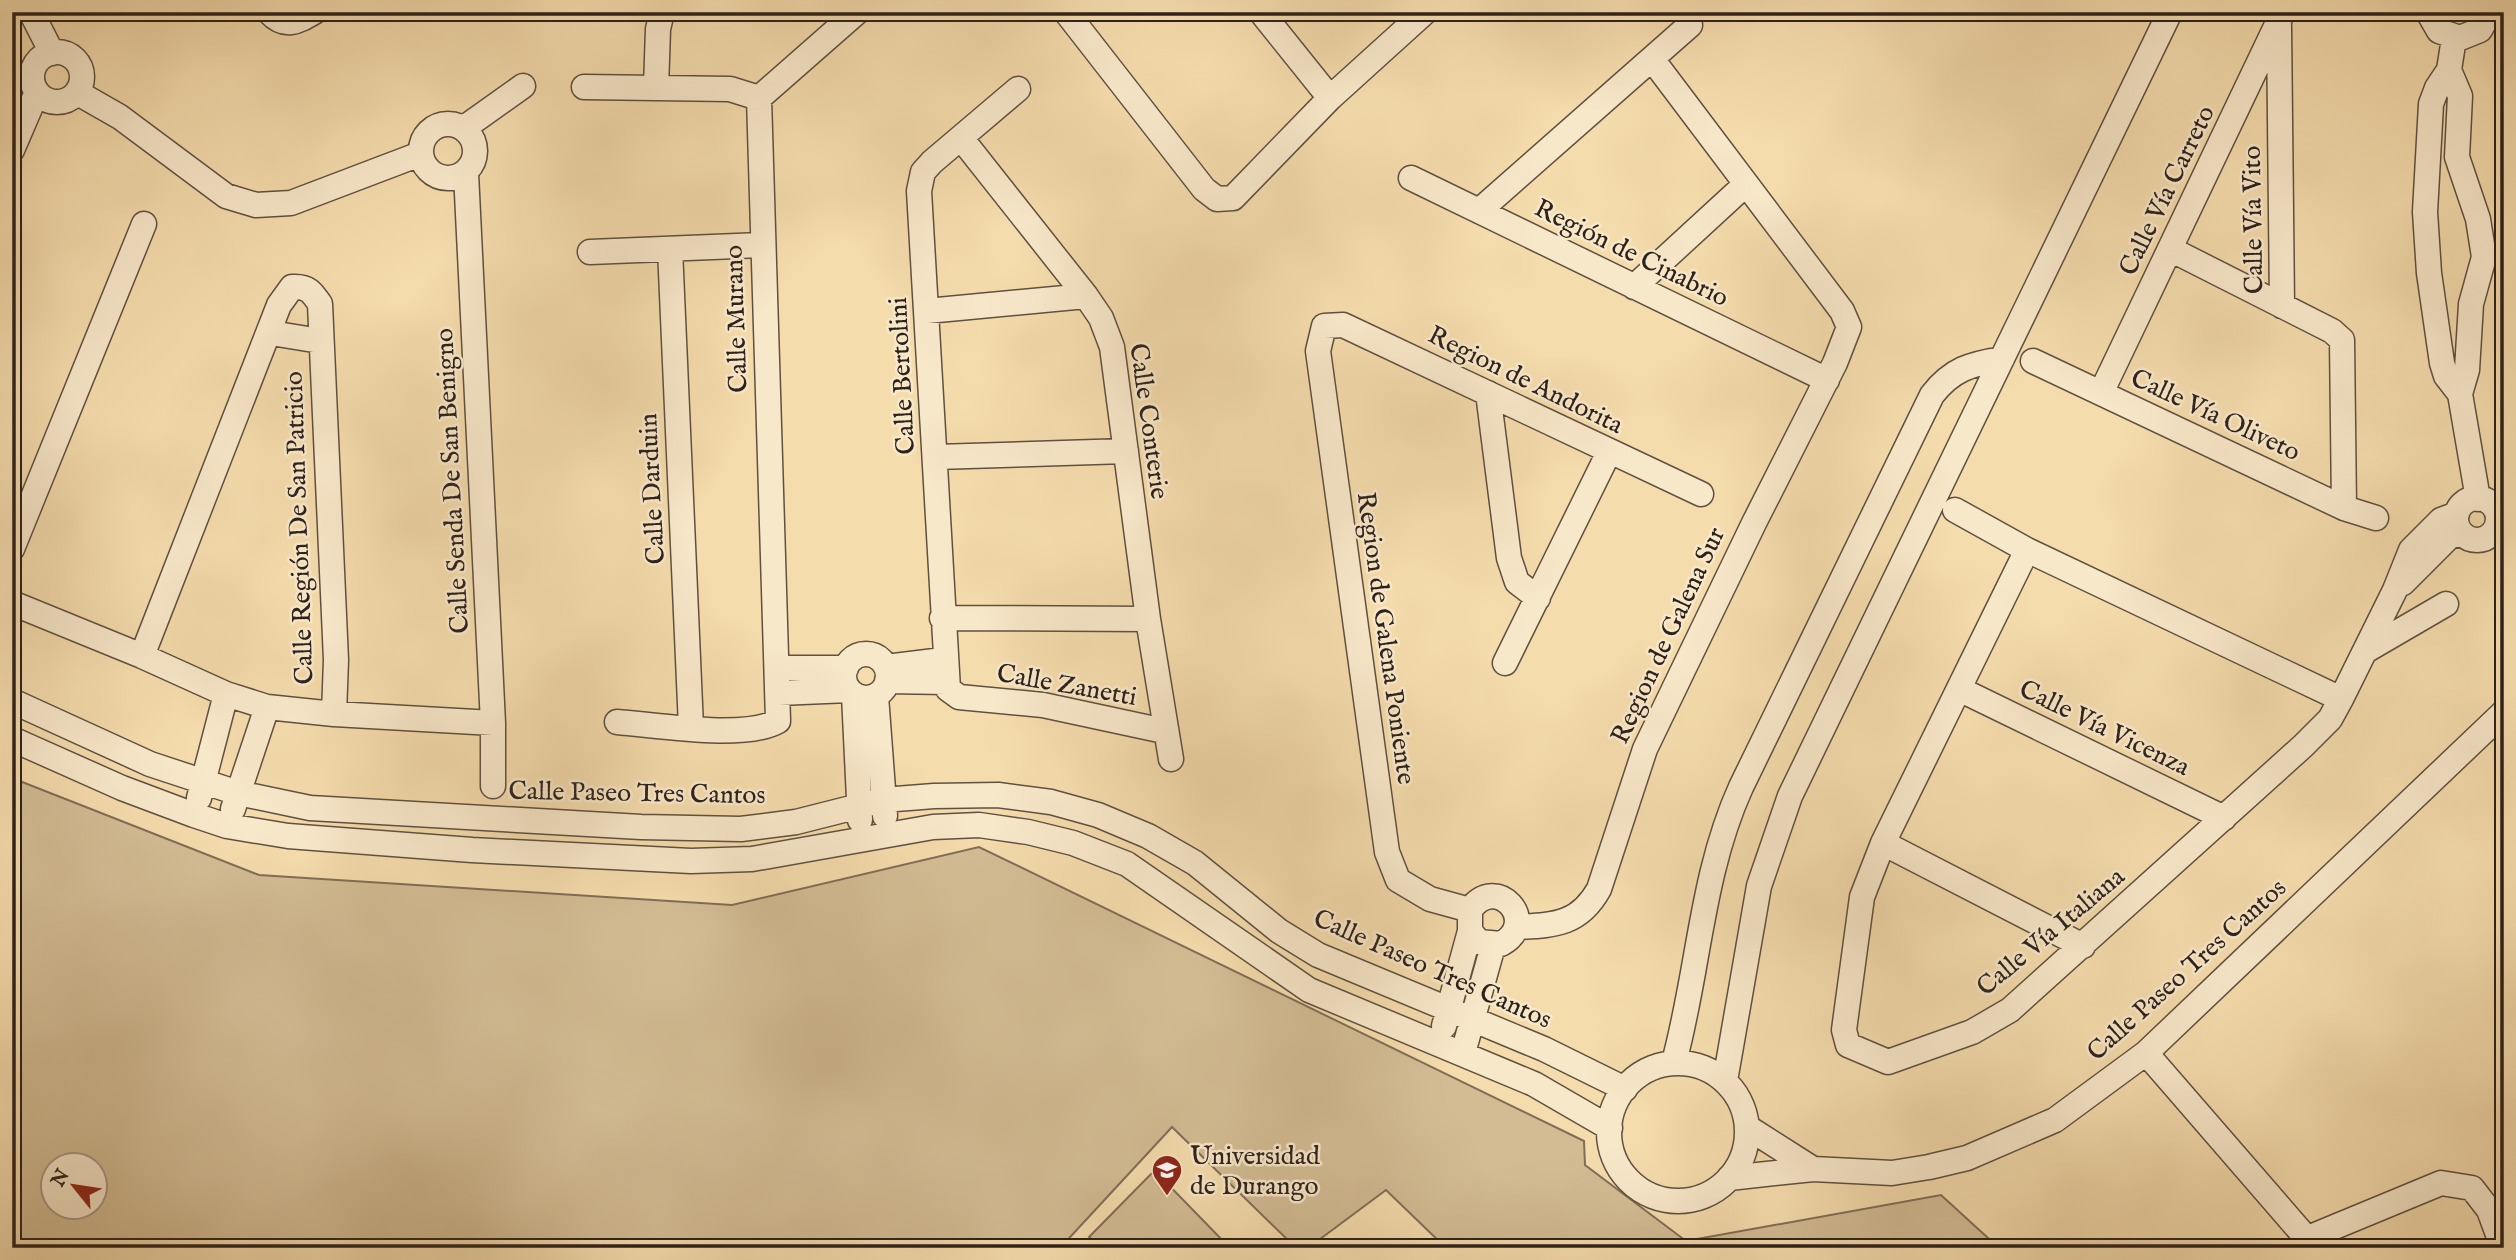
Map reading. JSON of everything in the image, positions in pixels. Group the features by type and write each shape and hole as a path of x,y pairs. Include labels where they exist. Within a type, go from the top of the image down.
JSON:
{"street":[{"path":"31,12 52,53"},
{"path":"269,12 283,23 293,24 314,12"},
{"path":"656,88 658,29 662,12"},
{"path":"584,87 730,89 759,98 857,12"},
{"path":"1066,12 1204,189 1217,199 1233,198 1330,98 1425,12"},
{"path":"1261,12 1330,98"},
{"path":"1725,1081 1759,886 1790,796 2170,12"},
{"path":"2428,12 2439,31 2454,38 2471,36 2480,30 2490,12"},
{"name":"Calle Vía Carreto","path":"2101,393 2281,17"},
{"name":"Calle Vía Vito","path":"2281,17 2282,306 2332,331 2342,340 2344,508"},
{"path":"1479,211 1690,25"},
{"path":"2454,38 2449,71 2431,104 2425,212 2434,315 2446,376 2460,394 2493,512 2493,533 2465,529"},
{"path":"52,53 68,54 80,66 83,75 78,93 62,102 44,99 33,84 34,68 38,61 52,53"},
{"path":"1634,287 1746,184 1651,59"},
{"path":"2449,71 2460,96 2456,136 2463,181 2493,247 2471,304 2466,370 2460,394"},
{"path":"464,128 523,86"},
{"name":"Calle Bertolini","path":"950,680 942,618 936,457 919,191 923,173 1018,89"},
{"path":"12,150 37,92"},
{"path":"78,93 120,117 226,196 256,205 291,203 420,154"},
{"name":"Calle Murano","path":"691,727 732,730 767,727 778,721 779,681 761,245 759,98"},
{"path":"440,124 464,128 472,138 476,150 473,163 466,173 455,178 432,174 424,166 420,154 422,142 429,131 440,124"},
{"path":"2428,136 2456,136"},
{"name":"Calle Conterie","path":"961,138 1086,296 1101,318 1112,347 1164,731 1171,759"},
{"name":"Calle Senda De San Benigno","path":"466,173 493,723 493,786"},
{"name":"Región de Cinabrio","path":"1411,178 1826,380"},
{"name":"Region de Galena Sur","path":"1517,927 1552,925 1573,918 1590,905 1599,889 1629,790 1645,749 1826,380 1849,327 1842,311 1746,184"},
{"path":"12,549 144,224"},
{"path":"590,253 761,245"},
{"name":"Calle Darduin","path":"670,249 691,727"},
{"path":"2170,249 2282,306"},
{"name":"Calle Región De San Patricio","path":"142,656 286,295 292,287 303,286 311,290 320,304 335,660 334,714"},
{"path":"927,310 1086,296"},
{"name":"Region de Andorita","path":"1324,326 1343,325 1701,494"},
{"name":"Region de Galena Poniente","path":"1324,326 1318,338 1318,351 1387,852 1398,880 1470,920"},
{"name":"Calle Región De San Patricio","path":"271,332 320,341"},
{"path":"1674,1062 1690,1005 1709,876 1726,819 1932,395 1955,371 2002,359"},
{"name":"Calle Vía Oliveto","path":"2033,361 2344,508 2376,518"},
{"path":"1488,393 1509,558 1517,582 1538,598"},
{"path":"936,457 1126,451"},
{"path":"1504,663 1609,452"},
{"path":"2465,529 2465,502 2493,512"},
{"path":"1955,510 2027,550 2342,699"},
{"name":"Calle Vía Italiana","path":"2027,550 1883,844 1862,897 1844,1030 1848,1045 1888,1062 1972,1031 2010,1010 2224,818 2321,728 2342,699 2395,590 2411,550 2441,520 2465,529"},
{"path":"2465,529 2504,548"},
{"path":"12,603 226,694 267,707 334,714 493,723"},
{"path":"2367,650 2446,604"},
{"path":"942,618 1148,619"},
{"path":"779,681 866,683 950,680"},
{"name":"Calle Zanetti","path":"950,680 1043,705 1164,731"},
{"path":"866,683 884,800 874,836"},
{"path":"866,683 859,806 874,836"},
{"name":"Calle Vía Vicenza","path":"1959,689 2224,818"},
{"path":"194,815 226,694"},
{"name":"Calle Paseo Tres Cantos","path":"12,701 150,764 238,793 310,808 728,829 796,822 884,800 998,795 1052,802 1098,815 1147,836 1195,863 1279,931 1318,956 1474,1019 1625,1089"},
{"path":"227,826 267,707"},
{"name":"Calle Paseo Tres Cantos","path":"1730,1178 1813,1169 1892,1173 1967,1158 2055,1121 2146,1052 2504,712"},
{"path":"617,722 691,727"},
{"path":"12,738 122,788 194,815 227,826 288,836 691,861 752,859 874,836 979,825 1028,832 1084,847 1137,870 1308,990 1534,1084 1610,1128"},
{"path":"1883,844 2083,946"},
{"path":"1438,1043 1470,920 1481,898 1497,896 1511,904 1517,927 1508,940 1493,946 1479,942 1470,920"},
{"path":"1463,1053 1493,946"},
{"path":"2146,1052 2311,1243 2441,1183 2472,1188 2489,1210 2503,1248"},
{"path":"1674,1062 1697,1065 1725,1081 1744,1109 1747,1127 1746,1144 1730,1178 1703,1196 1670,1200 1639,1189 1617,1164 1611,1148 1610,1128 1616,1102 1625,1089 1643,1073 1674,1062"},
{"name":"Calle Paseo Tres Cantos","path":"1747,1127 1813,1169"}],"shaded area":[{"path":"12,778 259,875 732,905 979,847 1584,1141 1585,1165 1686,1241 1941,1195 1999,1248 1446,1248 1386,1190 1308,1248 1296,1248 1172,1127 1060,1248 12,1248"},
{"path":"1154,1171 1230,1248 1100,1248 1089,1237"}],"place":[{"name":"Universidad de Durango","path":"1167,1197"}]}
